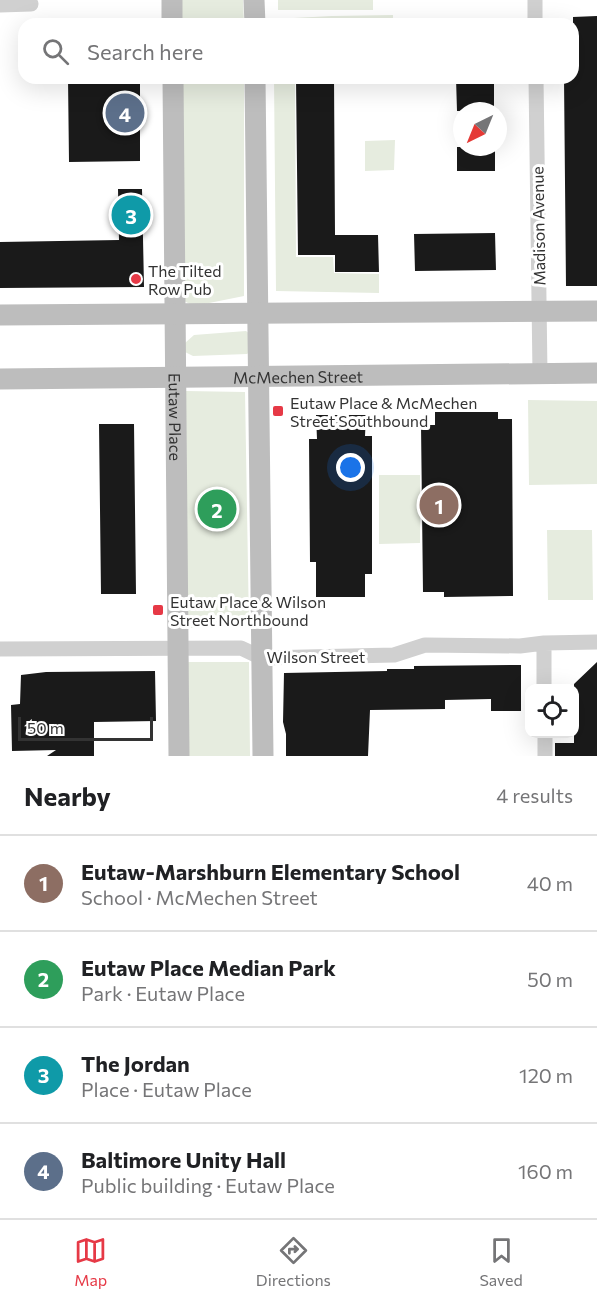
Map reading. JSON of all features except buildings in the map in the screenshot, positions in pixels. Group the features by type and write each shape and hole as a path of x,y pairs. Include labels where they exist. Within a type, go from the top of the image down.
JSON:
{"street":[{"path":"172,0 172,18"},
{"path":"254,0 255,18"},
{"path":"535,0 536,18"},
{"path":"0,5 31,4"},
{"name":"Eutaw Place","path":"172,84 179,756"},
{"path":"255,84 263,756"},
{"name":"Madison Avenue","path":"536,84 540,374"},
{"path":"0,315 597,311"},
{"name":"McMechen Street","path":"0,379 597,373"},
{"name":"Wilson Street","path":"0,649 241,648 262,658 394,655 425,645 520,646 597,642"},
{"path":"544,643 544,684"},
{"path":"545,738 545,756"}],"shaded area":[{"path":"182,0 243,0 244,18 182,18"},
{"path":"278,0 373,0 373,10 278,10"},
{"path":"393,15 393,18 293,18"},
{"path":"182,84 244,84 244,296 194,306 184,301"},
{"path":"274,84 295,84 296,257 333,257 334,273 379,274 379,293 276,291"},
{"path":"395,140 394,170 365,171 365,141"},
{"path":"246,331 250,334 250,351 247,354 193,356 185,352 185,343 194,335"},
{"path":"186,391 245,392 249,626 187,628"},
{"path":"528,400 597,401 597,484 529,485"},
{"path":"379,475 420,475 420,543 379,544"},
{"path":"547,530 592,530 593,600 548,600"},
{"path":"188,662 249,662 250,756 189,756"}],"place":[{"name":"Baltimore Unity Hall","path":"125,113"},
{"name":"The Jordan","path":"131,215"},
{"name":"The Tilted Row Pub","path":"136,279"},
{"name":"Eutaw Place & McMechen Street Southbound","path":"278,411"},
{"name":"Eutaw-Marshburn Elementary School","path":"439,505"},
{"name":"Eutaw Place Median Park","path":"217,509"},
{"name":"Eutaw Place & Wilson Street Northbound","path":"158,610"}]}
